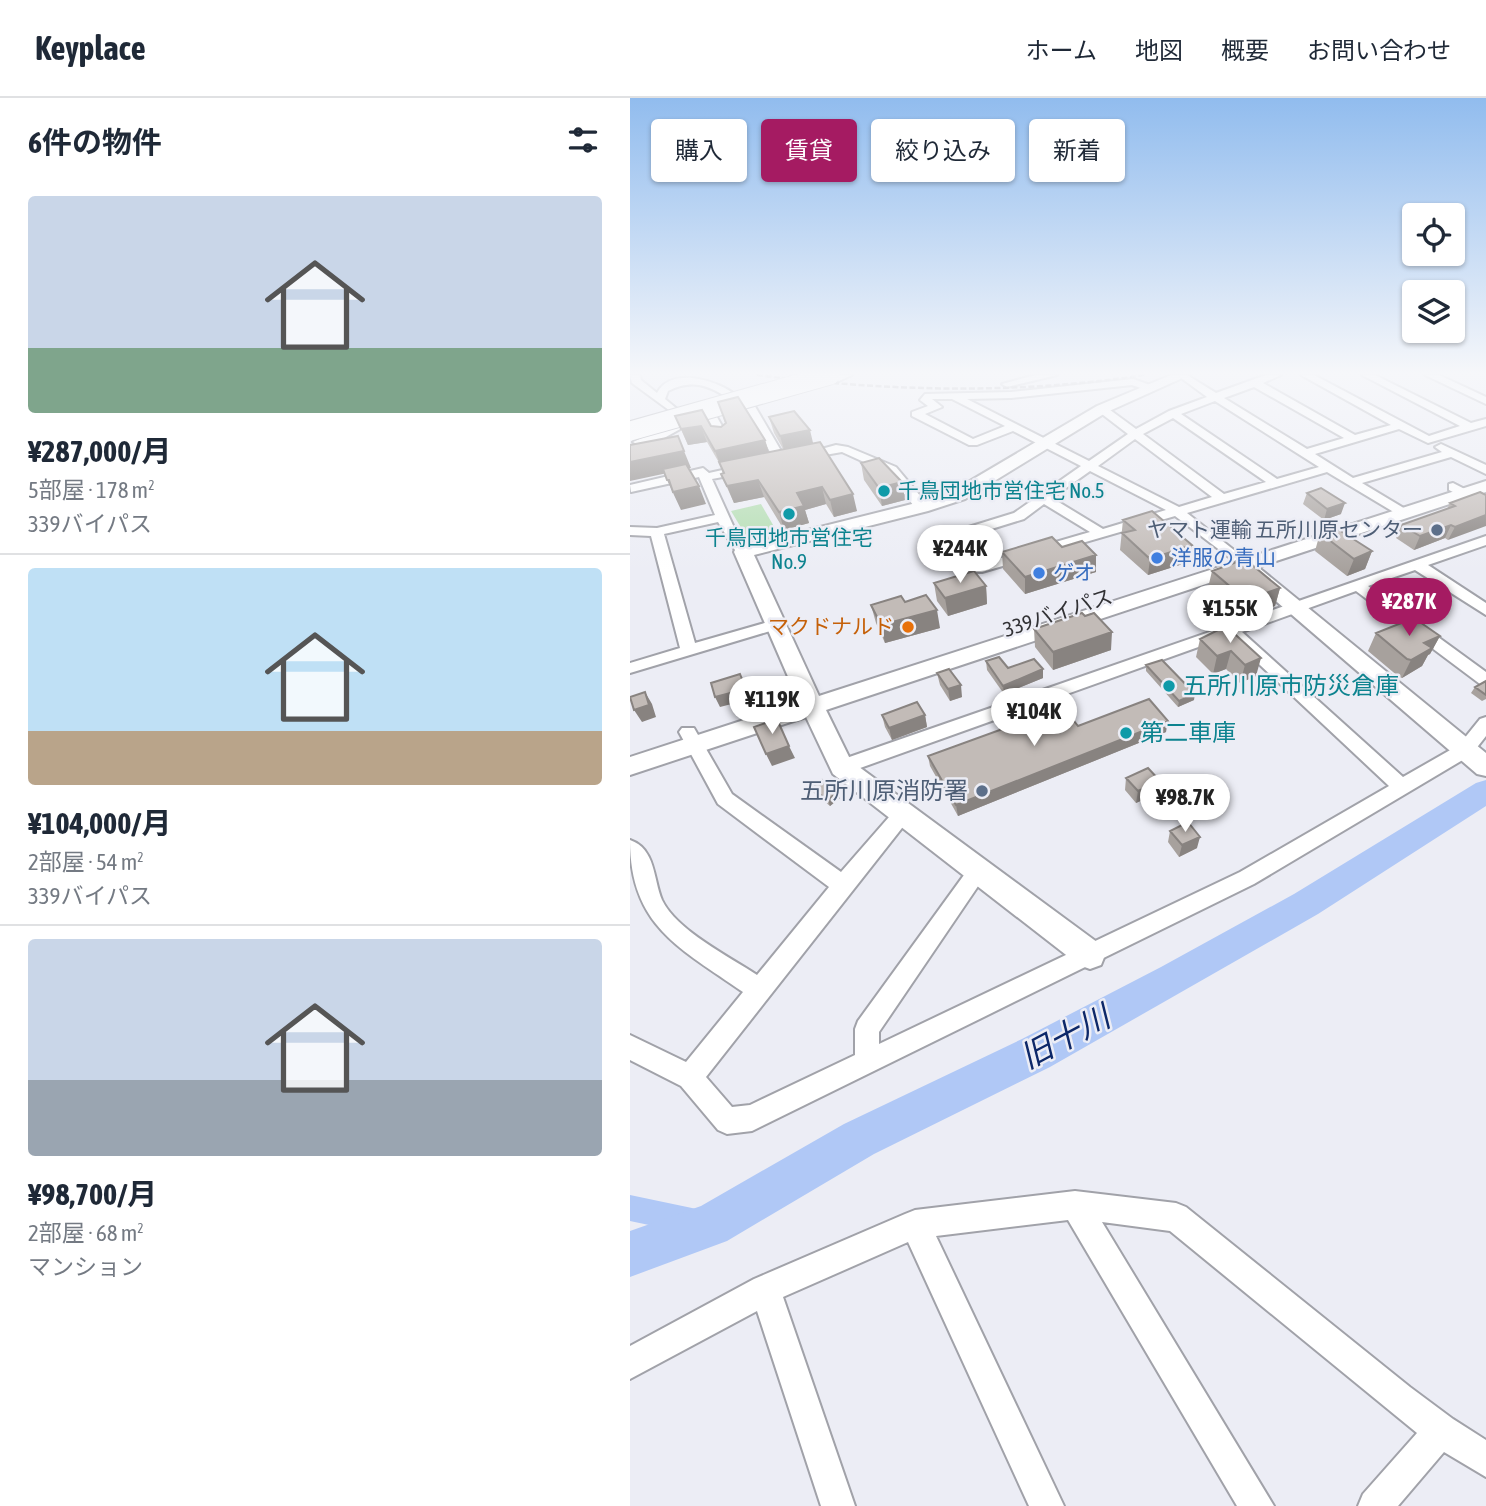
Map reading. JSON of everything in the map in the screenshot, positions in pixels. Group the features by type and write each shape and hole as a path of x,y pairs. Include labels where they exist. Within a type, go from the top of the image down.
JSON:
{"street":[{"path":"762,441 771,463"},
{"path":"1125,441 1019,516 951,537 977,569 1328,468"},
{"path":"1144,441 1221,498"},
{"path":"1212,441 1275,483"},
{"path":"1285,441 1396,510"},
{"path":"1305,453 1348,441"},
{"path":"1429,441 1486,470"},
{"path":"743,552 922,508 959,495 1047,442 1177,511 1475,758"},
{"path":"705,477 844,449 892,470 922,508"},
{"path":"1351,482 1451,453"},
{"path":"631,488 703,472 842,767 1090,955"},
{"path":"1459,490 1486,476"},
{"path":"630,751 691,738 1459,490 1486,486"},
{"path":"1459,490 1486,505"},
{"path":"1044,498 1101,533"},
{"path":"630,531 657,532 722,517"},
{"path":"657,532 689,650"},
{"path":"842,767 1486,540"},
{"path":"1471,545 1486,554"},
{"path":"1416,564 1486,610"},
{"path":"1357,585 1486,680"},
{"path":"630,668 775,625"},
{"path":"1231,630 1402,787"},
{"path":"1475,758 1486,723"},
{"path":"630,766 691,738"},
{"path":"691,738 726,799 843,885"},
{"path":"630,1047 690,1077 727,1121 752,1118 1247,878 1402,787 1475,758"},
{"path":"690,1077 843,885 904,814"},
{"path":"630,848 641,858 654,907 669,926 759,989"},
{"path":"867,1062 867,1029 979,870"},
{"path":"1074,1205 1257,1506"},
{"path":"630,1363 765,1290 915,1224 1074,1205 1176,1217 1441,1431 1486,1460"},
{"path":"915,1224 1047,1506"},
{"path":"765,1290 838,1506"},
{"path":"1375,1506 1441,1431"}],"green space":[{"path":"761,504 780,537 751,544 731,511"}],"building":[{"path":"653,441 680,441 684,451 630,462 630,445"},
{"path":"709,441 762,441 715,451"},
{"path":"820,442 853,494 830,500 822,487 797,493 804,506 779,512 758,480 727,486 721,474 724,473 719,462"},
{"path":"879,458 902,482 879,488 861,463"},
{"path":"686,464 699,486 673,492 663,469"},
{"path":"1321,488 1345,503 1327,509 1307,493"},
{"path":"1480,492 1486,495 1486,515 1420,536 1401,525 1455,506 1450,503"},
{"path":"1152,511 1192,545 1150,559 1122,533 1135,530 1123,520"},
{"path":"1336,528 1372,551 1354,559 1320,533"},
{"path":"1052,537 1062,547 1082,541 1096,555 1025,577 1002,552"},
{"path":"1245,559 1280,588 1246,600 1212,571"},
{"path":"974,571 986,586 945,598 934,583"},
{"path":"926,595 937,610 881,625 871,605 901,596 905,602"},
{"path":"1082,613 1085,616 1094,613 1112,632 1053,652 1034,629"},
{"path":"1414,618 1440,636 1424,643 1432,648 1411,660 1376,633"},
{"path":"1226,626 1261,658 1245,665 1231,651 1217,656 1200,639"},
{"path":"999,657 1008,668 1034,659 1043,669 1003,686 986,661"},
{"name":"五所川原市防災倉庫","path":"1162,660 1195,694 1179,701 1146,665"},
{"path":"949,669 961,685 948,689 937,673"},
{"path":"740,674 746,689 715,697 711,683"},
{"path":"1486,681 1486,695 1475,687"},
{"path":"645,692 649,705 634,710 630,697"},
{"name":"五所川原消防署","path":"1149,699 1168,721 956,805 928,756 1063,707 1078,726"},
{"path":"917,702 925,715 889,728 882,715"},
{"path":"777,719 789,746 766,754 754,727"},
{"path":"1148,768 1160,781 1138,791 1126,778"},
{"path":"822,780 837,792 828,800 811,788"},
{"path":"1188,822 1200,837 1182,845 1170,831"}],"waterway":[{"name":"旧十川","path":"630,1254 711,1225 859,1139 1036,1053 1174,979 1306,904 1486,791"},
{"path":"630,1208 711,1225"}],"place":[{"name":"千鳥団地市営住宅 No.5","path":"884,491"},
{"name":"千鳥団地市営住宅 No.9","path":"789,514"},
{"name":"ヤマト運輸 五所川原センター","path":"1437,530"},
{"name":"洋服の青山","path":"1157,558"},
{"name":"ゲオ","path":"1039,573"},
{"name":"マクドナルド","path":"908,627"},
{"name":"五所川原市防災倉庫","path":"1169,686"},
{"name":"第二車庫","path":"1126,733"},
{"name":"五所川原消防署","path":"982,791"}]}
